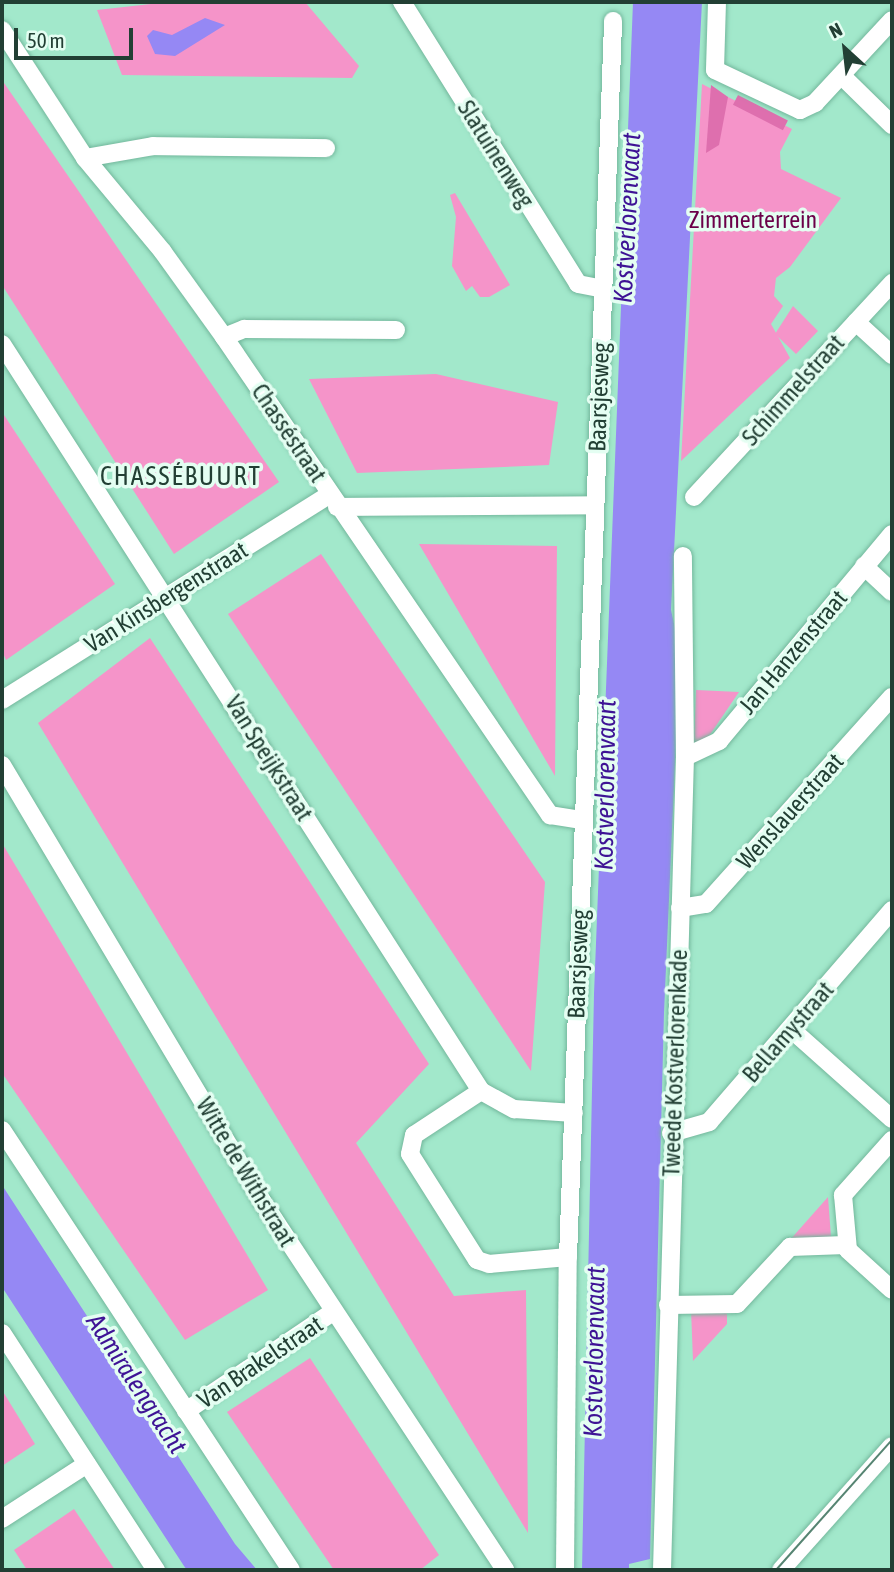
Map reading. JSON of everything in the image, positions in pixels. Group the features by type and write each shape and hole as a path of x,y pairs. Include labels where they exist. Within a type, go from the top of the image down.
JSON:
{"street":[{"name":"Slatuinenweg","path":"402,2 578,284 603,289"},
{"path":"717,2 715,70 800,110 815,103 892,20"},
{"name":"Baarsjesweg","path":"565,1570 568,1257 612,21"},
{"name":"Chasséstraat","path":"2,30 85,158 163,253 224,337 550,815 583,820"},
{"path":"842,76 892,125"},
{"path":"85,158 153,146 326,148"},
{"path":"85,158 108,172"},
{"name":"Schimmelstraat","path":"694,497 892,283"},
{"path":"856,321 892,355"},
{"path":"224,337 244,329 396,330"},
{"name":"Van Speijkstraat","path":"2,344 167,597 481,1091 514,1109 574,1113"},
{"path":"334,500 595,505"},
{"name":"Van Kinsbergenstraat","path":"2,700 167,597 334,500"},
{"name":"Jan Hanzenstraat","path":"685,757 719,741 892,534"},
{"name":"Tweede Kostverlorenkade","path":"662,1570 671,1133 685,757 683,556"},
{"path":"864,566 892,592"},
{"name":"Wenslauerstraat","path":"680,908 706,904 892,697"},
{"name":"Witte de Withstraat","path":"2,765 261,1200 505,1570"},
{"name":"Bellamystraat","path":"671,1133 709,1122 790,1030 886,931 892,910"},
{"path":"790,1030 892,1119"},
{"path":"481,1091 414,1135 410,1154 477,1259 489,1264 568,1257"},
{"path":"2,1130 291,1570"},
{"path":"892,1140 843,1195 846,1245 892,1290"},
{"path":"668,1305 737,1304 790,1247 846,1245"},
{"name":"Van Brakelstraat","path":"186,1412 333,1312"},
{"path":"2,1333 156,1570"},
{"path":"781,1570 892,1446"},
{"path":"2,1519 87,1464"}],"green space":[{"path":"169,2 305,2 359,66 352,78 122,75 97,10"},
{"path":"2,80 279,482 174,554 2,285"},
{"name":"Zimmerterrein","path":"702,84 792,129 780,152 781,169 841,198 790,267 776,278 774,296 783,306 771,324 790,358 681,461"},
{"path":"455,193 510,285 489,297 480,297 472,286 466,291 452,266 456,217 450,195"},
{"path":"793,306 818,331 796,354 775,334"},
{"path":"436,374 558,402 549,465 357,473 309,379"},
{"path":"2,412 115,584 6,660 2,651"},
{"path":"419,544 557,546 555,776"},
{"path":"321,554 545,882 531,1071 228,614"},
{"path":"150,638 429,1064 356,1143 454,1296 526,1290 528,1533 38,723"},
{"path":"696,690 739,692 705,742 694,743"},
{"path":"2,843 268,1290 185,1340 2,1073"},
{"path":"828,1197 831,1237 789,1241"},
{"path":"691,1309 727,1310 727,1324 693,1361"},
{"path":"310,1358 439,1555 420,1570 334,1570 227,1412"},
{"path":"2,1390 35,1444 2,1466"},
{"path":"74,1509 115,1570 27,1570 14,1550"}],"shaded area":[{"path":"711,85 728,97 719,145 706,153"},
{"path":"738,95 788,120 783,130 733,105"}],"water":[{"name":"Kostverlorenvaart","path":"633,2 702,2 671,610 680,651 664,1013 650,1559 629,1564 629,1570 582,1570 594,994"},
{"path":"205,18 225,25 175,56 155,54 147,36 153,30 172,35"},
{"path":"2,1185 235,1544 257,1570 187,1570 184,1566 2,1287"}],"tram line":[{"path":"776,1570 892,1440"}],"district":[{"name":"CHASSÉBUURT","path":"181,477"}],"water label":[{"name":"Admiralengracht","path":"136,1384"}]}
